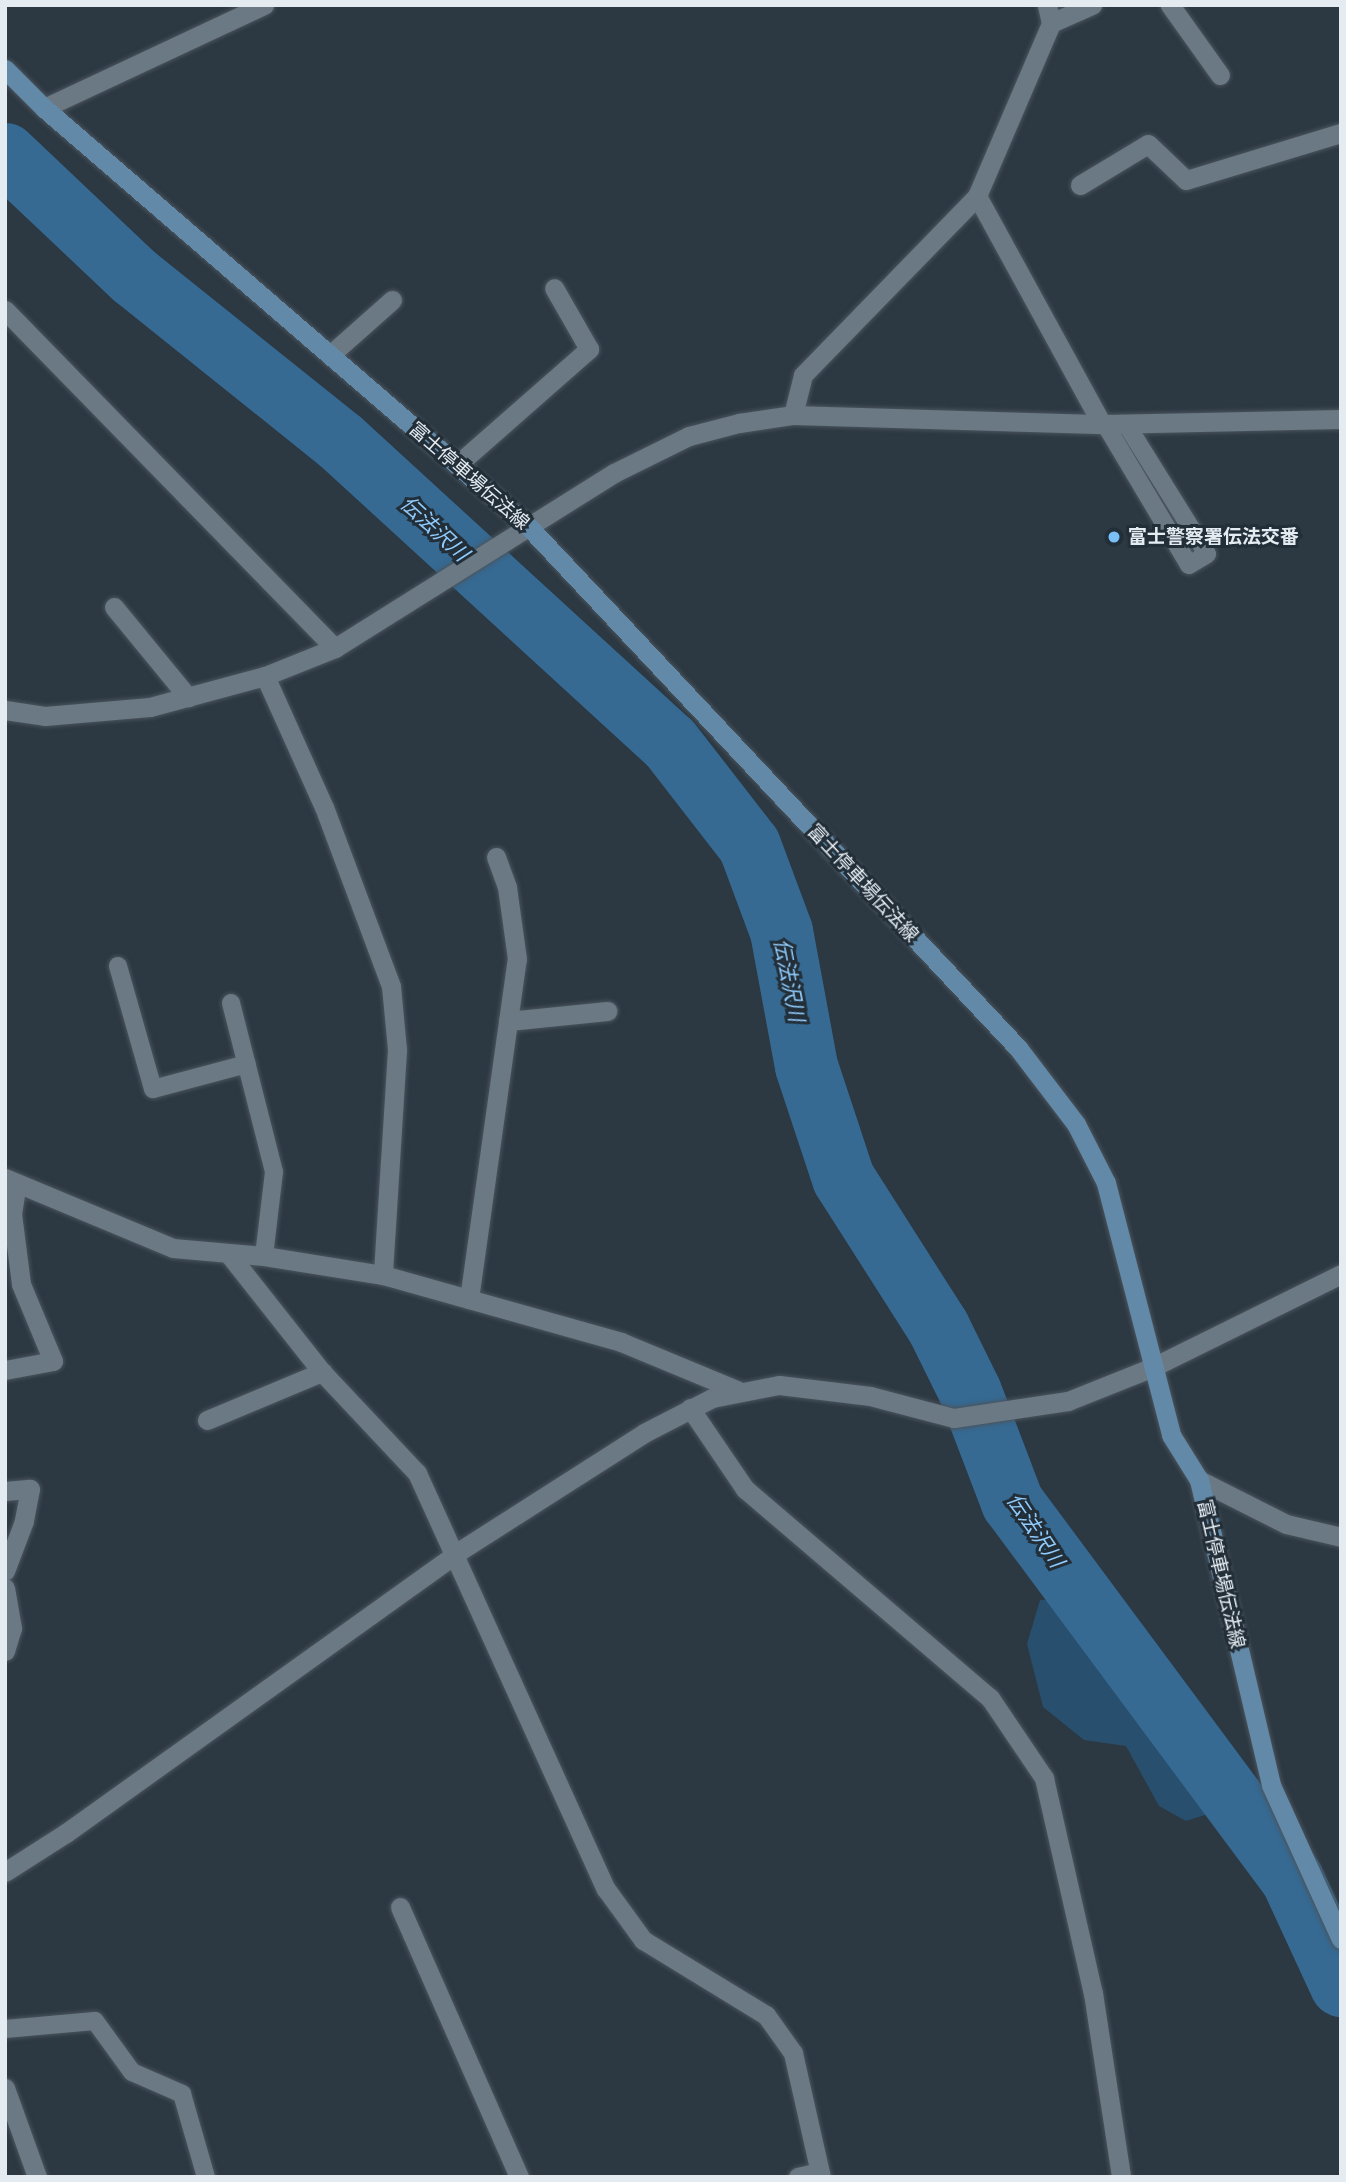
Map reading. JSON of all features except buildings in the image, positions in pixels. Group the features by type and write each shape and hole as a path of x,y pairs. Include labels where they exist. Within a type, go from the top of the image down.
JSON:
{"main road":[{"name":"富士停車場伝法線","path":"5,69 44,108 528,526 1009,1038 1076,1124 1106,1183 1171,1435 1199,1480 1271,1785 1341,1939"}],"street":[{"path":"44,108 264,5"},
{"path":"793,415 803,375 977,196 1049,14 1092,5"},
{"path":"1170,5 1220,75"},
{"path":"1080,185 1148,144 1186,180 1341,133"},
{"path":"977,196 1103,424"},
{"path":"457,465 589,349 554,288"},
{"path":"330,355 392,300"},
{"path":"5,310 335,648"},
{"path":"5,710 45,716 150,707 265,676 335,648 614,472 689,436 793,415 1103,424 1341,419"},
{"path":"114,607 188,697"},
{"path":"265,676 324,807 391,986 397,1050 383,1275"},
{"path":"469,1299 517,959 507,887 496,857"},
{"path":"508,1021 607,1011"},
{"path":"5,1370 53,1362 21,1284 12,1214 11,1181 173,1248 264,1256 383,1275 621,1342 737,1390"},
{"path":"229,1253 322,1372 417,1473 606,1889 643,1940 766,2015 793,2053 820,2175"},
{"path":"5,1872 77,1825 455,1554 690,1408 737,1390 779,1385 857,1395 954,1418 1003,1413 1068,1401 1153,1367 1341,1274"},
{"path":"207,1420 322,1372"},
{"path":"690,1408 745,1489 990,1698 1044,1778 1093,1993 1121,2177"},
{"path":"1199,1480 1286,1524 1341,1537"},
{"path":"5,1492 30,1489 24,1521 5,1571"},
{"path":"5,1588 12,1628 5,1651"},
{"path":"400,1907 519,2177"},
{"path":"5,2088 37,2177"}],"lane":[{"path":"1103,424 1189,565 1207,554 1126,424"},
{"path":"118,966 153,1089 247,1063"},
{"path":"231,1003 274,1172 264,1256"},
{"path":"5,2029 95,2021 132,2072 182,2094 206,2177"},
{"path":"798,2177 820,2175"}],"shaded area":[{"path":"1095,1598 1202,1711 1236,1805 1186,1821 1159,1806 1126,1746 1084,1740 1043,1707 1027,1644 1040,1600"}],"waterway":[{"name":"伝法沢川","path":"5,154 134,276 340,441 669,742 749,845 781,931 806,1066 843,1178 938,1327 970,1392 1012,1502 1292,1879 1341,1985"}],"place":[{"name":"富士警察署伝法交番","path":"1114,537"}]}
